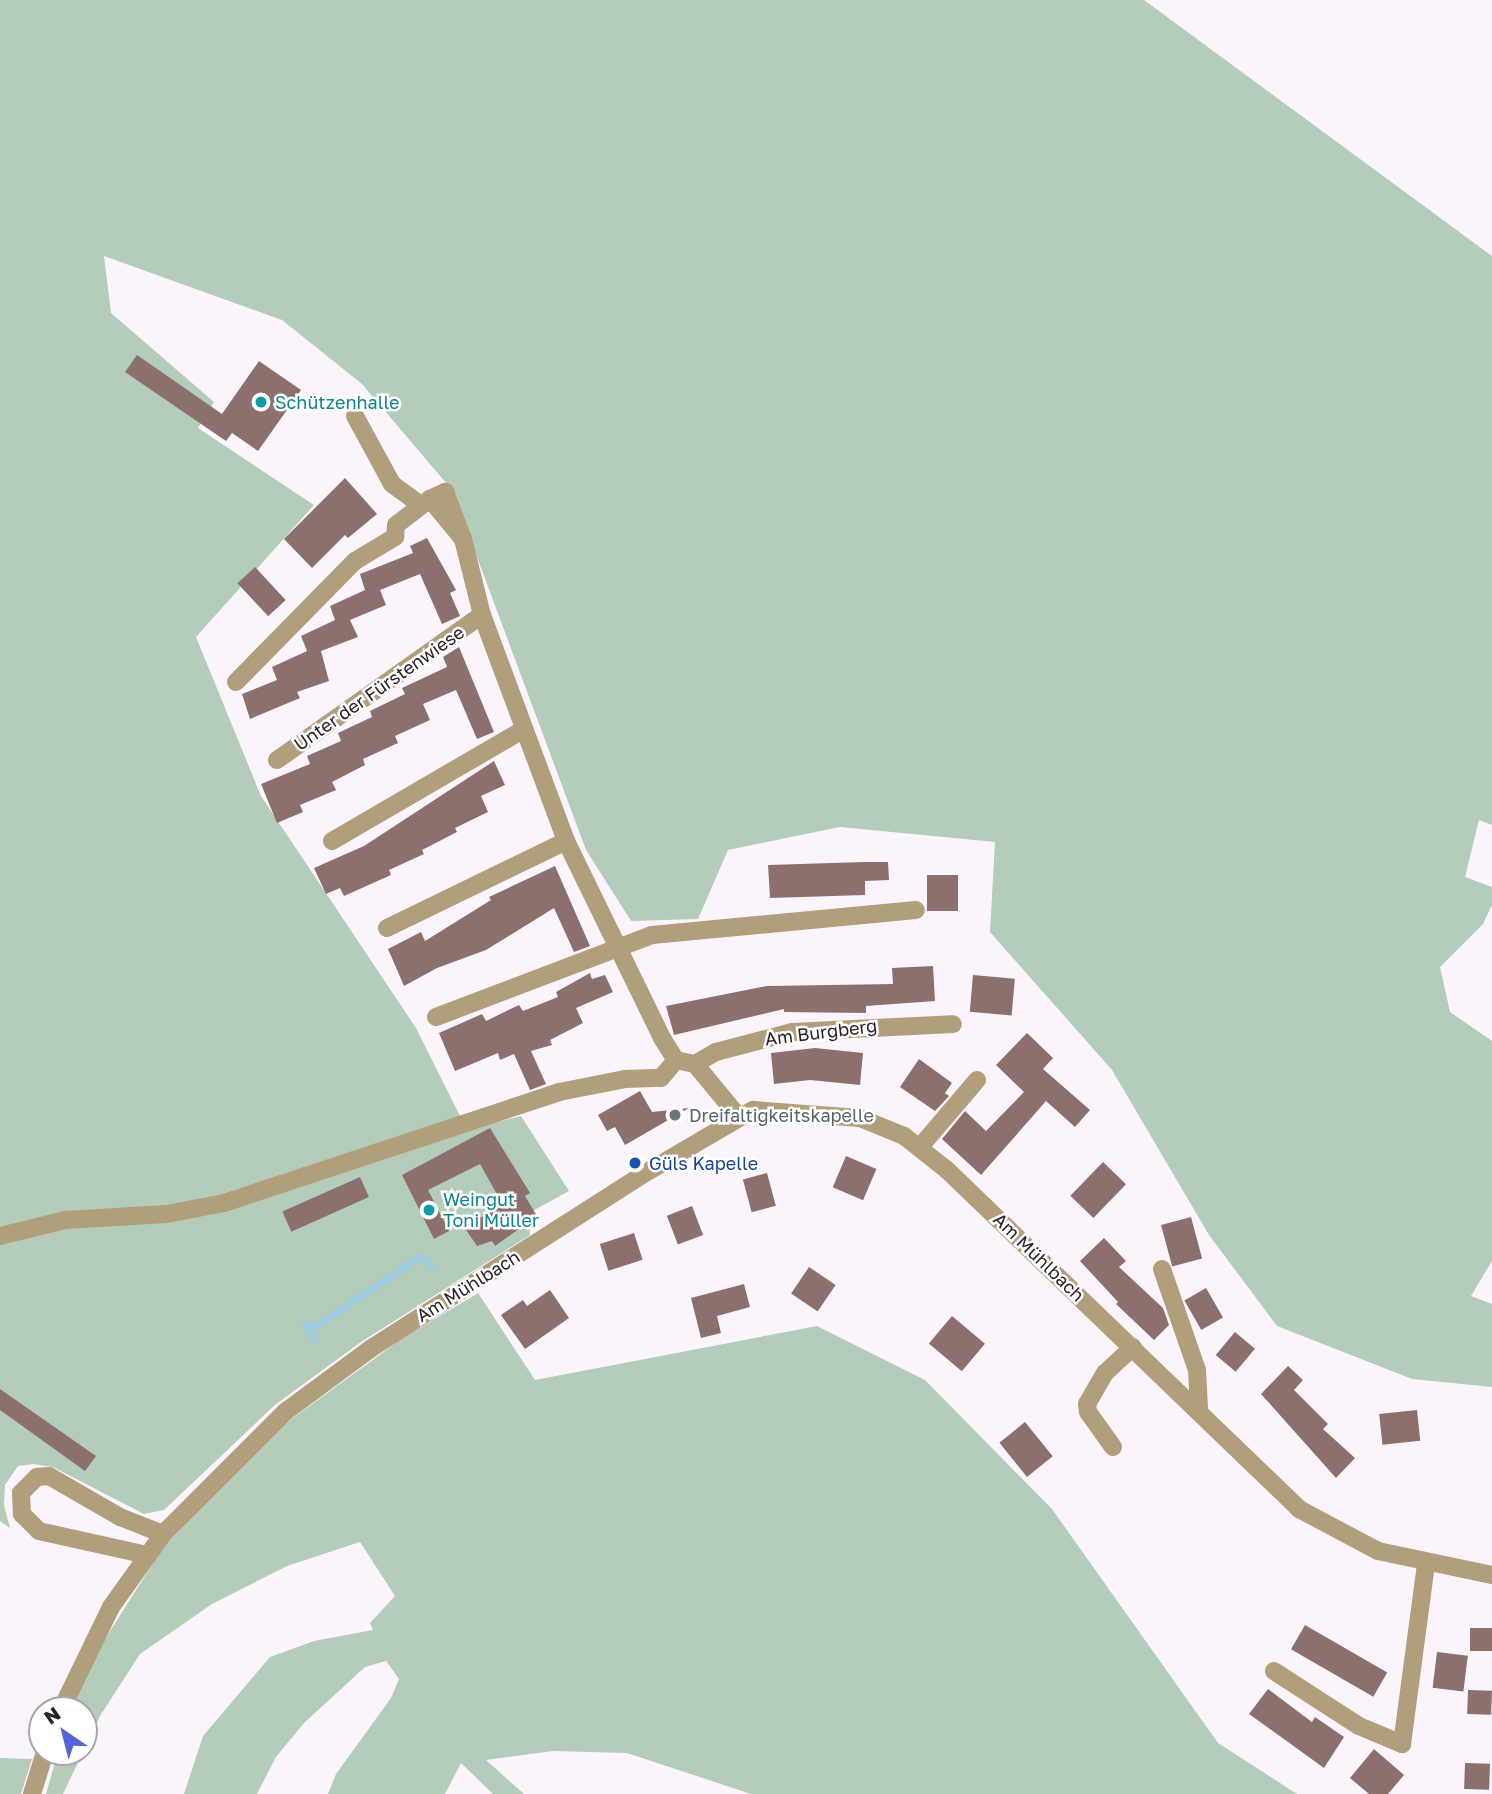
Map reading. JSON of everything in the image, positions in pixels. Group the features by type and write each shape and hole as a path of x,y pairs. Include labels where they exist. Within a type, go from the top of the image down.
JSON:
{"street":[{"path":"236,682 355,561 395,537 396,524 426,502 392,484 355,416"},
{"name":"Unter der Fürstenwiese","path":"426,502 445,492 463,539 482,615 566,841 676,1060"},
{"name":"Unter der Fürstenwiese","path":"277,760 482,615"},
{"path":"332,841 523,730"},
{"path":"387,928 566,841"},
{"path":"436,1017 663,933 916,910"},
{"name":"Am Burgberg","path":"695,1064 726,1049 792,1032 953,1024"},
{"path":"0,1236 65,1220 167,1214 224,1203 559,1092 603,1082 661,1078 676,1060 695,1064 738,1116"},
{"path":"920,1147 977,1080"},
{"name":"Am Mühlbach","path":"67,1696 88,1648 163,1534 285,1412 370,1349 738,1116 771,1108 860,1118 889,1128 920,1147 1199,1409 1299,1509 1378,1551 1426,1564 1492,1575"},
{"path":"1162,1269 1197,1370 1199,1409"},
{"path":"1113,1447 1088,1412 1087,1404 1105,1373 1133,1347"},
{"path":"147,1555 39,1531 22,1514 21,1493 37,1477 49,1476 120,1517 163,1534"},
{"path":"1274,1671 1359,1726 1402,1744 1426,1564"},
{"path":"32,1794 41,1766"}],"green space":[{"path":"0,0 1144,0 1492,256 1492,825 1479,820 1465,877 1492,887 1492,905 1483,924 1440,967 1450,1012 1492,1041 1492,1261 1471,1296 1492,1304 1492,1387 1412,1379 1277,1326 1209,1235 1112,1070 990,932 995,842 840,827 728,850 698,919 631,921 586,850 452,490 362,384 282,320 104,256 111,313 214,402 198,428 314,505 196,637 261,796 416,1028 467,1130 521,1116 569,1191 529,1213 530,1235 361,1342 275,1405 164,1510 144,1514 53,1467 33,1464 18,1466 5,1485 4,1505 10,1528 0,1521"},
{"path":"478,1293 535,1380 817,1326 925,1380 1052,1509 1218,1743 1297,1794 751,1794 627,1753 553,1751 486,1760 524,1794 493,1794 461,1763 445,1794 328,1794 336,1774 391,1698 399,1679 386,1661 365,1667 304,1723 276,1757 257,1794 184,1794 203,1736 270,1657 314,1641 373,1630 370,1623 395,1596 360,1542 287,1566 212,1604 140,1654 98,1720 98,1696 75,1696 79,1680 164,1546 271,1434 400,1340"},
{"path":"0,1758 28,1759 30,1766 21,1794 0,1794"},
{"path":"54,1766 76,1766 63,1794 46,1794"}],"building":[{"name":"Schützenhalle","path":"137,355 222,414 259,361 301,390 258,451 232,433 226,441 125,372"},
{"path":"345,478 377,514 348,538 345,535 312,568 284,539"},
{"path":"427,538 456,590 450,593 460,616 442,624 420,574 380,590 386,605 350,620 358,637 321,651 329,681 297,692 300,698 250,719 242,694 277,680 272,667 307,651 301,636 335,620 330,606 365,590 360,574 413,553 410,546"},
{"path":"255,567 286,600 268,616 237,583"},
{"path":"459,647 494,732 477,739 456,690 423,704 430,720 395,736 398,743 363,759 365,765 332,782 336,790 300,805 303,812 277,823 261,784 310,764 307,756 341,741 338,733 372,717 370,711 405,694 402,688 447,667 443,657"},
{"path":"494,761 505,785 481,796 488,812 455,828 457,832 422,850 424,854 389,870 391,875 344,896 340,888 326,894 314,868 364,846"},
{"path":"888,862 889,880 865,881 865,895 770,898 768,865"},
{"path":"555,866 590,946 574,952 554,908 486,950 437,968 404,986 388,949 421,932 425,941 491,900 489,897"},
{"path":"927,875 958,875 958,911 927,911"},
{"path":"933,966 935,1001 866,1006 866,1013 784,1012 784,1009 674,1035 666,1006 767,986 893,984 892,968"},
{"path":"590,973 592,979 605,975 613,992 576,1008 583,1023 550,1040 552,1045 531,1051 546,1084 530,1090 514,1054 500,1060 498,1053 455,1071 439,1033 482,1014 486,1021 519,1005 523,1011 558,997 556,992"},
{"path":"973,975 1015,979 1012,1016 970,1012"},
{"path":"1027,1033 1053,1058 1043,1069 1090,1110 1075,1127 1046,1101 981,1175 942,1139 965,1111 986,1131 1024,1092 996,1065"},
{"path":"815,1048 863,1053 860,1085 810,1080 774,1084 771,1053"},
{"path":"919,1059 952,1083 945,1093 949,1096 935,1111 900,1087"},
{"path":"640,1091 652,1112 689,1108 625,1145 615,1127 607,1131 598,1115"},
{"path":"490,1128 530,1193 525,1196 537,1216 495,1246 492,1241 477,1246 464,1227 503,1205 480,1164 428,1190 449,1231 434,1239 402,1175"},
{"path":"846,1156 876,1169 863,1200 833,1187"},
{"path":"1103,1162 1126,1184 1093,1218 1070,1196"},
{"path":"767,1173 776,1206 752,1212 743,1179"},
{"path":"360,1177 369,1197 291,1232 282,1212"},
{"path":"692,1206 703,1235 678,1245 667,1216"},
{"path":"1191,1217 1202,1259 1172,1267 1161,1225"},
{"path":"634,1233 643,1260 608,1271 600,1244"},
{"path":"1104,1238 1126,1261 1119,1267 1163,1308 1169,1325 1154,1340 1116,1304 1118,1302 1080,1261"},
{"path":"809,1267 836,1285 818,1311 791,1294"},
{"path":"744,1284 750,1307 717,1316 721,1333 701,1338 691,1298"},
{"path":"1206,1288 1223,1317 1201,1330 1184,1300"},
{"path":"550,1290 569,1318 525,1349 501,1315 523,1300 527,1306"},
{"path":"952,1316 985,1344 962,1371 929,1344"},
{"path":"1235,1332 1255,1349 1236,1372 1216,1355"},
{"path":"1288,1366 1303,1380 1294,1390 1328,1424 1323,1429 1355,1458 1336,1478 1261,1394"},
{"path":"0,1389 96,1456 85,1471 0,1410"},
{"path":"1417,1410 1420,1441 1382,1445 1379,1414"},
{"path":"1025,1422 1053,1456 1027,1477 999,1443"},
{"path":"1305,1625 1387,1672 1373,1697 1291,1649"},
{"path":"1470,1628 1492,1628 1492,1651 1470,1651"},
{"path":"1437,1652 1468,1656 1463,1692 1433,1688"},
{"path":"1268,1689 1312,1722 1315,1717 1344,1737 1324,1768 1249,1714"},
{"path":"1468,1690 1492,1691 1491,1715 1467,1714"},
{"path":"1374,1749 1404,1775 1388,1794 1369,1794 1350,1778"},
{"path":"1465,1763 1490,1764 1489,1790 1464,1789"}],"waterway":[{"path":"315,1340 305,1325 315,1327 422,1256 433,1268"}],"place":[{"name":"Schützenhalle","path":"261,402"},
{"name":"Dreifaltigkeitskapelle","path":"675,1115"},
{"name":"Güls Kapelle","path":"635,1163"},
{"name":"Weingut Toni Müller","path":"429,1210"}]}
